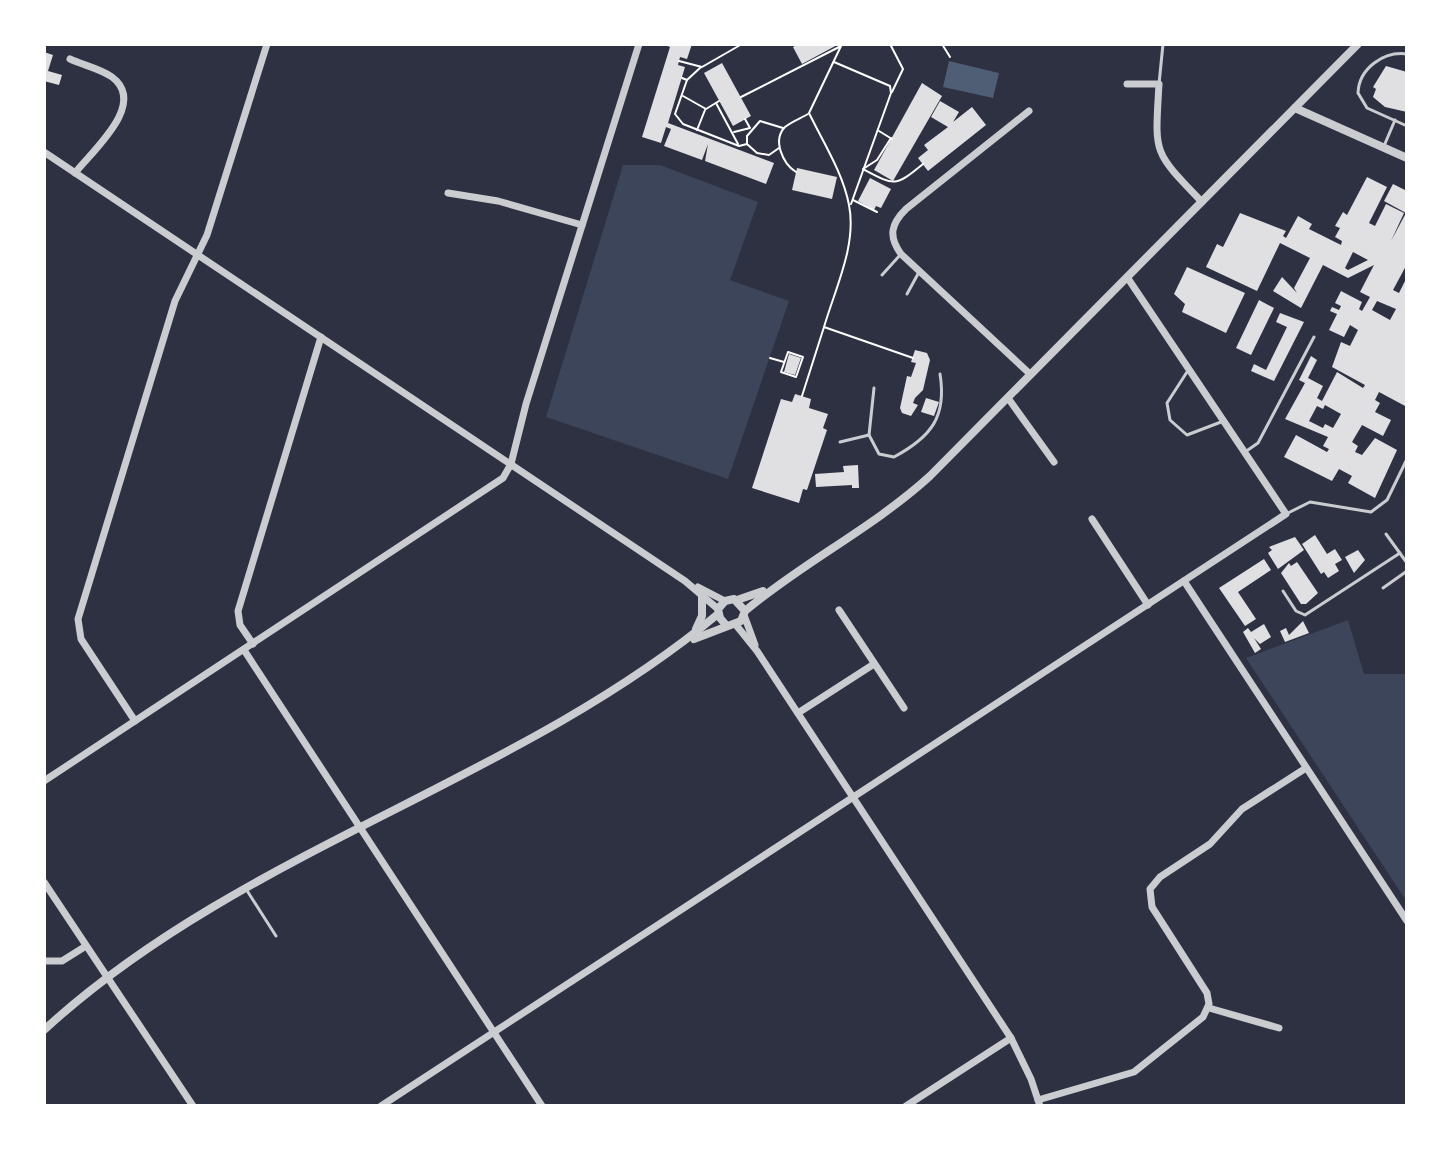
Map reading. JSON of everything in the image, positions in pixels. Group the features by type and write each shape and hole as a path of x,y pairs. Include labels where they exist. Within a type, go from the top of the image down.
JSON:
{"street":[{"path":"135,721 81,639 78,619 175,301 198,256 267,44"},
{"path":"44,781 498,482 511,464 639,44"},
{"path":"687,639 731,625 767,590 902,500 1008,398 1358,44"},
{"path":"70,59 114,79 122,90 124,103 117,122 75,173"},
{"path":"1127,84 1159,84 1156,139 1160,156 1202,202"},
{"path":"1295,108 1407,158"},
{"path":"1029,111 898,217 891,234 901,254 1030,374"},
{"path":"44,152 702,595 757,651 1011,1038 1039,1103 1134,1072 1203,1017 1209,1008 1207,993 1152,907 1150,889 1160,877 1210,844 1242,809 1306,768"},
{"path":"448,193 498,201 582,225"},
{"path":"381,1106 1286,514 1127,277"},
{"path":"253,644 240,625 238,611 321,337"},
{"path":"1008,398 1054,462"},
{"path":"1092,519 1148,605"},
{"path":"685,581 725,601 767,590"},
{"path":"1184,581 1407,921"},
{"path":"687,639 702,616 702,595"},
{"path":"737,600 745,613 757,651"},
{"path":"44,1030 153,943 359,826 509,750 687,639 718,612 725,601"},
{"path":"839,610 904,708"},
{"path":"244,650 542,1106"},
{"path":"798,713 874,664"},
{"path":"44,882 47,895 86,946 193,1106"},
{"path":"44,961 62,961 86,946"},
{"path":"1209,1008 1279,1028"},
{"path":"906,1106 1011,1038"}],"lane":[{"path":"1159,84 1163,44"},
{"path":"1407,54 1380,58 1358,86 1363,104 1407,126"},
{"path":"1384,147 1395,120"},
{"path":"882,275 901,254"},
{"path":"907,294 919,272"},
{"path":"1245,452 1258,443 1314,337"},
{"path":"1189,369 1167,403 1174,427 1187,435 1224,421"},
{"path":"874,388 869,435 879,454 894,457 922,439 933,427 942,407 944,393 940,374"},
{"path":"840,442 869,435"},
{"path":"1286,514 1310,502 1371,512 1387,500 1407,459"},
{"path":"1386,534 1407,563"},
{"path":"1283,591 1296,611 1305,615 1400,553"},
{"path":"1383,588 1407,571"},
{"path":"246,889 276,936"}],"path":[{"path":"742,44 702,67 687,80 675,114 683,124 697,130 739,146 747,144"},
{"path":"802,396 850,242 852,200 891,93 903,69 890,44"},
{"path":"942,44 950,57"},
{"path":"733,132 742,127 750,128 760,121 783,128 809,113 842,45"},
{"path":"741,97 842,45"},
{"path":"679,61 702,67"},
{"path":"833,62 882,80 890,86 891,93"},
{"path":"682,78 687,80"},
{"path":"682,96 706,109"},
{"path":"697,130 706,109 718,102 739,146"},
{"path":"809,113 843,183 850,207"},
{"path":"745,119 750,128 747,144"},
{"path":"747,144 757,153 769,155 779,148 783,128"},
{"path":"863,169 877,160 891,138 878,131"},
{"path":"779,148 796,172"},
{"path":"863,169 892,184 902,182 923,164"},
{"path":"852,200 877,212"},
{"path":"824,327 913,358"},
{"path":"788,352 803,357 800,367 796,377 781,372 788,352"},
{"path":"770,358 785,363"},
{"path":"800,367 810,370"}],"shaded area":[{"path":"949,61 999,73 993,98 943,87"},
{"path":"623,165 660,165 758,202 730,280 789,301 728,479 546,417"},
{"path":"1348,620 1364,674 1407,674 1407,902 1246,658"}],"building":[{"path":"663,44 692,44 687,59 680,57 678,65 685,67 668,123 774,163 766,184 705,161 708,144 702,160 664,146 671,129 666,127 661,143 642,137 670,47"},
{"path":"798,44 839,44 802,64 793,47"},
{"path":"44,52 53,55 48,71 62,75 59,85 44,81"},
{"path":"722,63 751,116 733,126 704,73"},
{"path":"1386,66 1407,72 1407,112 1385,107 1373,97 1376,89 1373,87"},
{"path":"922,83 942,96 893,181 874,170"},
{"path":"940,101 959,112 953,122 972,107 986,125 928,171 918,158 928,150 924,145 948,127 931,117"},
{"path":"797,168 837,177 832,199 792,190"},
{"path":"1367,177 1387,187 1369,223 1375,226 1386,204 1404,213 1391,241 1406,213 1384,201 1393,184 1407,191 1407,264 1393,290 1399,293 1407,277 1407,407 1379,392 1375,400 1380,403 1375,412 1391,420 1383,436 1362,425 1352,442 1358,446 1355,452 1362,455 1375,438 1397,450 1375,498 1348,483 1352,476 1339,469 1332,481 1284,457 1296,435 1327,452 1329,449 1323,446 1328,437 1285,419 1305,383 1299,380 1311,356 1317,360 1308,378 1323,386 1317,398 1322,401 1337,372 1363,388 1365,385 1332,367 1341,342 1350,346 1358,330 1350,325 1344,337 1329,330 1337,314 1330,311 1332,307 1339,310 1341,306 1335,303 1341,291 1362,302 1359,309 1362,311 1370,297 1360,292 1374,265 1348,278 1323,265 1301,308 1273,291 1282,277 1297,293 1294,288 1310,258 1280,243 1257,291 1206,267 1217,244 1223,247 1240,213 1286,231 1283,236 1286,238 1298,216 1312,224 1309,229 1341,245 1342,241 1335,237 1340,228 1335,226 1343,212 1347,215","holes":["1353,252 1368,260 1348,270 1345,268","1377,301 1396,309 1390,320 1372,310","1325,405 1341,414 1333,428 1325,424 1323,428 1309,421 1317,406 1323,409"]},
{"path":"870,178 891,189 881,208 876,206 874,210 858,201"},
{"path":"1187,267 1245,293 1226,333 1182,312 1185,304 1174,294"},
{"path":"1259,300 1274,308 1251,355 1236,348"},
{"path":"1280,313 1304,322 1274,381 1251,371 1254,364 1266,370 1287,327 1276,322"},
{"path":"915,350 927,353 930,360 923,390 913,403 918,405 911,416 902,413 900,408 907,376 911,377 916,363 911,362"},
{"path":"789,354 801,358 795,375 784,372"},
{"path":"795,394 811,399 809,408 828,414 823,428 827,430 807,490 803,489 799,503 752,488 781,399 792,402"},
{"path":"926,398 939,402 934,416 921,412"},
{"path":"858,465 859,488 852,488 852,485 816,487 815,474 844,472 843,466"},
{"path":"1315,535 1327,554 1335,549 1342,560 1335,564 1339,571 1328,578 1324,572 1321,574 1302,544"},
{"path":"1295,537 1304,550 1278,569 1268,553 1272,550 1269,547"},
{"path":"1358,550 1365,560 1354,573 1345,557"},
{"path":"1264,559 1271,570 1238,592 1256,619 1245,626 1219,588"},
{"path":"1297,562 1318,593 1306,604 1301,604 1281,573 1289,563 1291,566"},
{"path":"1303,621 1309,633 1285,642 1280,631 1286,628 1289,635"},
{"path":"1264,624 1271,637 1260,644 1254,638 1261,649 1255,653 1243,632 1248,628 1251,632"}]}
